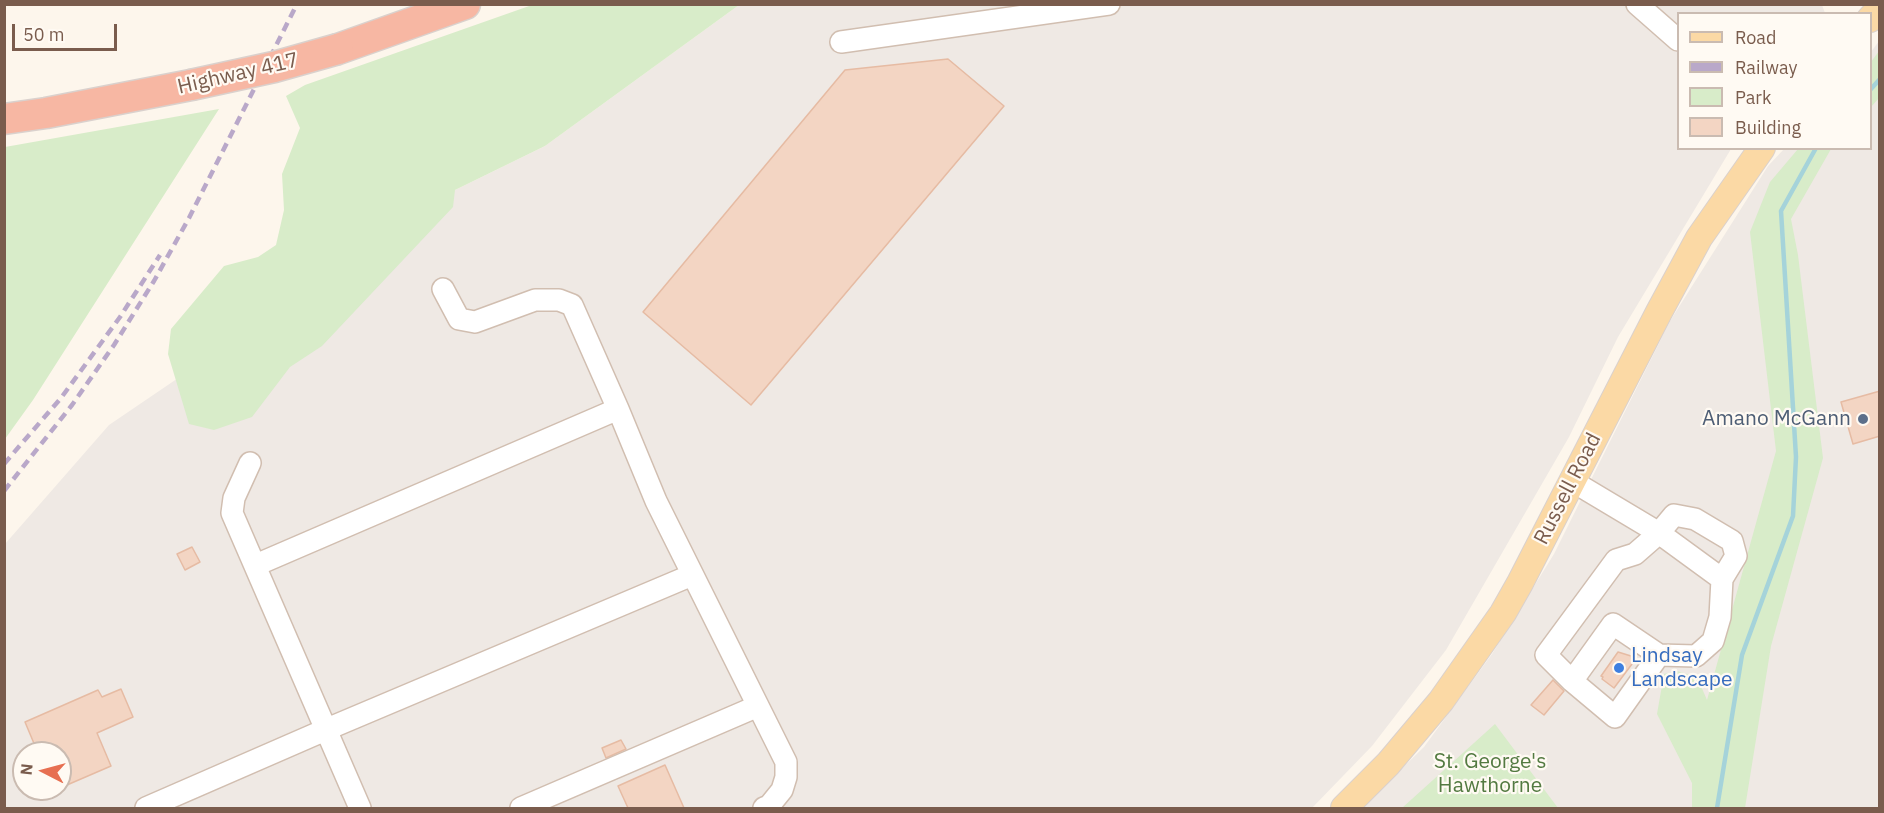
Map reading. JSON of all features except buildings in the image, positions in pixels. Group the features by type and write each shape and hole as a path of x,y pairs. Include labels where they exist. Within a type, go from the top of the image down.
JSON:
{"highway":[{"name":"Highway 417","path":"4,119 191,86 274,67 338,49 465,4"}],"main road":[{"name":"Russell Road","path":"1344,808 1388,764 1441,701 1492,628 1520,583 1699,238 1761,150"}],"lane":[{"path":"841,42 1109,4"},
{"path":"1637,4 1677,39"},
{"path":"443,289 459,319 476,322 535,300 559,300 572,305 656,501 786,762 786,777 782,790 769,806 764,808"},
{"path":"256,565 618,409"},
{"path":"250,464 234,498 232,513 360,808"},
{"path":"1572,481 1659,533 1722,579"},
{"path":"1572,681 1613,624 1659,655 1696,656 1713,641 1720,617 1722,579 1736,556 1732,542 1695,519 1674,515 1659,533 1635,554 1616,560 1546,655 1572,681 1615,717 1659,655"},
{"path":"146,808 692,575"},
{"path":"521,808 758,706"}],"shaded area":[{"path":"739,5 1822,5 1825,12 1677,12 1677,150 1730,150 1618,337 1569,437 1446,650 1372,746 1312,808 5,808 5,544 109,425 455,190 545,146"},
{"path":"1879,41 1879,808 1361,808 1424,747 1492,654 1554,554 1670,321 1768,166 1783,150 1872,150 1872,51"}],"green space":[{"path":"532,5 739,5 545,146 455,190 453,207 322,346 290,367 252,417 214,430 189,424 168,354 171,329 224,266 258,257 276,245 284,210 282,174 300,128 286,96 305,85"},
{"path":"1879,51 1879,98 1872,106 1872,61"},
{"path":"219,109 33,400 5,439 5,147"},
{"path":"1797,150 1830,150 1791,219 1798,255 1823,458 1771,646 1745,808 1692,808 1692,783 1657,714 1664,674 1677,671 1697,677 1707,700 1776,451 1750,232 1770,182"},
{"name":"St. George's Hawthorne","path":"1495,724 1558,808 1402,808"}],"waterway":[{"path":"1872,88 1880,79"},
{"path":"1717,808 1742,655 1793,516 1796,457 1781,211 1815,150"}],"railway":[{"path":"4,491 72,405 114,345 154,281 189,218 297,4"},
{"path":"4,464 61,398 120,317 160,255"}],"place":[{"name":"Amano McGann","path":"1863,419"},
{"name":"Lindsay Landscape","path":"1619,668"}]}
